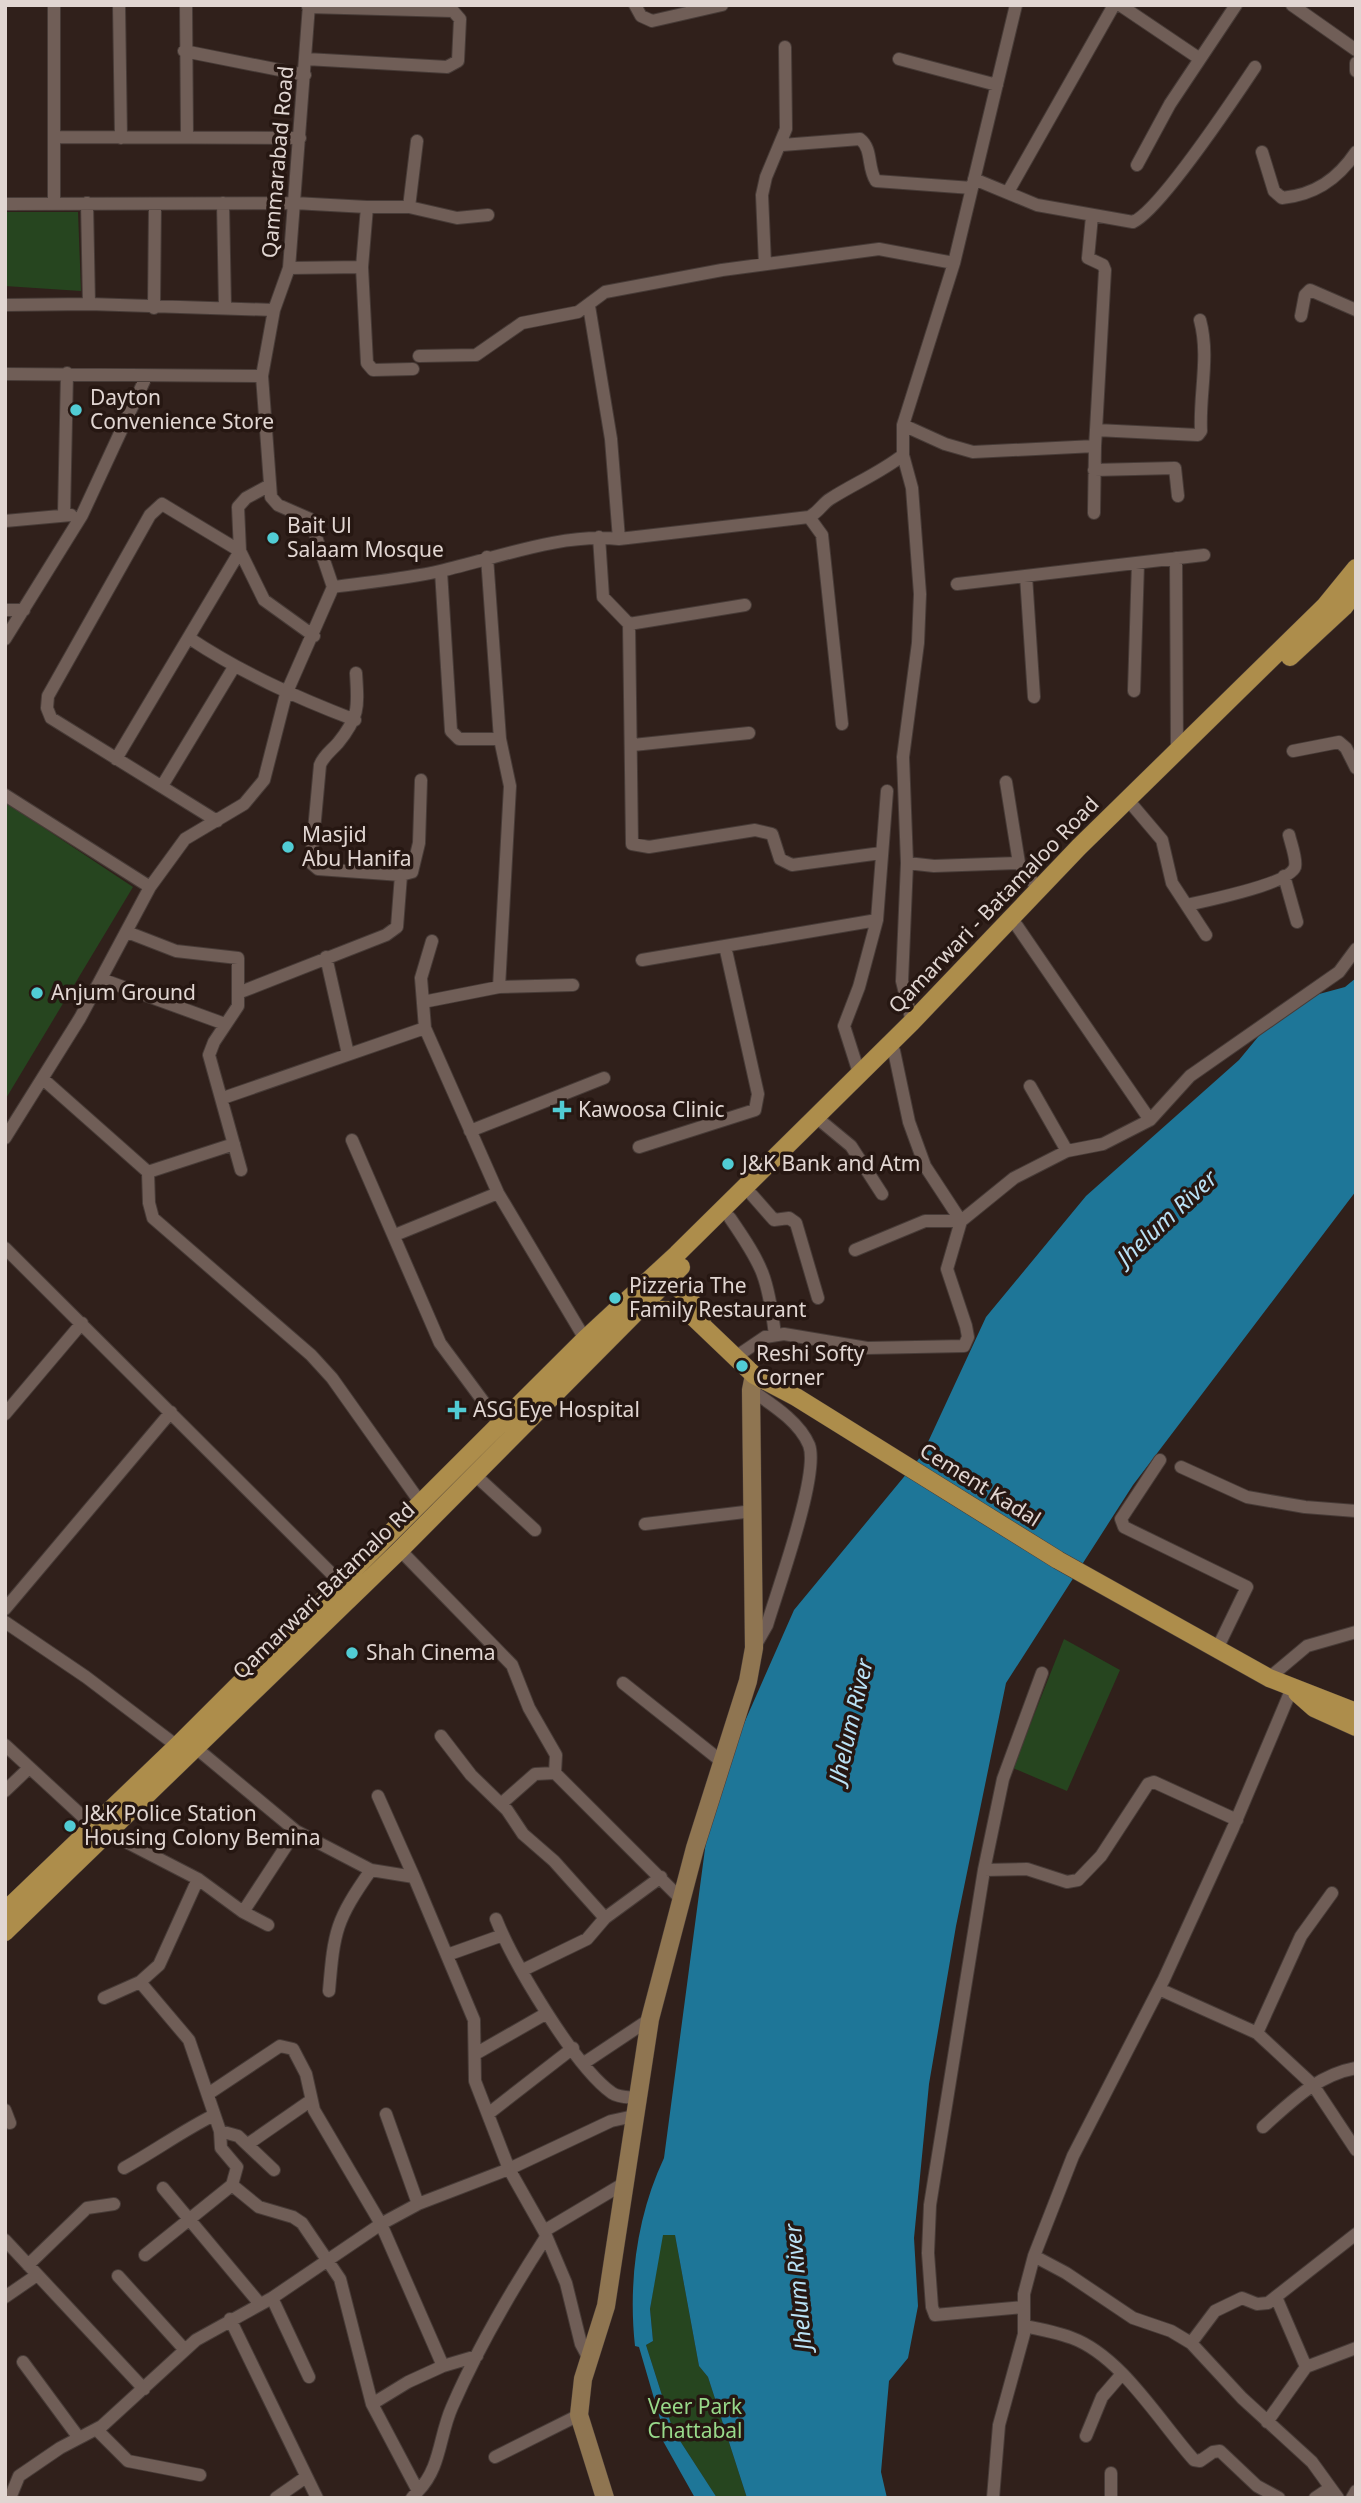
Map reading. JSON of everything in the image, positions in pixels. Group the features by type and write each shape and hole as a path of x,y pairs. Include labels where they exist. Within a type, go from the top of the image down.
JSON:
{"main road":[{"name":"Qamarwari - Batamaloo Road","path":"665,1274 1038,889 1325,606 1356,568"},
{"name":"Qamarwari - Batamaloo Road","path":"665,1274 730,1218 1134,807 1344,607 1356,591"},
{"name":"Qamarwari-Batamalo Rd","path":"5,1911 196,1748 475,1475 639,1309 665,1274"},
{"name":"Qamarwari-Batamalo Rd","path":"5,1931 177,1746 420,1502 585,1339 665,1274"},
{"path":"665,1274 737,1358"},
{"path":"639,1309 687,1311 737,1358"},
{"name":"Cement Kadal","path":"737,1358 752,1383 878,1449 1058,1560 1269,1678 1292,1688"},
{"path":"1292,1688 1356,1712"},
{"path":"1292,1688 1314,1708 1356,1727"}],"street":[{"path":"54,5 54,203"},
{"path":"119,5 121,138"},
{"path":"186,5 184,51 187,137"},
{"path":"635,5 641,16 652,21 722,5"},
{"path":"912,1022 902,981 907,863 903,757 918,643 920,594 912,488 903,455 903,425 954,263 1016,5"},
{"path":"1008,192 1114,5"},
{"path":"1120,5 1200,59"},
{"path":"1136,165 1170,104 1236,5"},
{"path":"1292,5 1356,50"},
{"path":"306,59 447,67 458,61 460,19 453,11 309,6"},
{"name":"Qammarabad Road","path":"270,485 262,376 274,310 289,268 309,6"},
{"path":"765,264 762,195 766,177 782,145 786,130 785,47"},
{"path":"184,51 305,75"},
{"path":"899,59 997,85"},
{"path":"1356,63 1356,71"},
{"path":"782,145 859,139 869,152 871,173 876,181 973,183 1008,192 1037,205 1133,222 1146,213 1255,67"},
{"path":"55,137 300,138"},
{"path":"409,207 417,141"},
{"path":"1262,152 1272,187 1282,198 1331,182 1356,152"},
{"path":"87,203 89,304"},
{"path":"223,203 225,307"},
{"path":"5,204 295,203 409,207 457,218 488,215"},
{"path":"154,308 155,204"},
{"path":"367,206 362,267 369,367 373,370 413,369"},
{"path":"1092,216 1088,260 1103,265 1105,270 1094,513"},
{"path":"419,356 476,355 522,323 563,317 589,306 600,294 612,290 765,264 879,249 954,263"},
{"path":"289,268 362,267"},
{"path":"1301,316 1305,295 1310,290 1356,310"},
{"path":"5,305 89,304 274,310"},
{"path":"589,306 611,439 619,539"},
{"path":"1096,430 1200,433 1199,405 1206,346 1200,320"},
{"path":"64,515 67,373"},
{"path":"5,374 262,376"},
{"path":"5,639 82,515 146,377"},
{"path":"903,425 944,444 973,452 1095,446"},
{"path":"333,587 442,571 487,557 599,537 619,539 809,517 818,512 825,502 880,473 903,455"},
{"path":"1094,470 1175,468 1178,496"},
{"path":"5,1138 101,979 150,887 185,839 244,804 264,780 286,694 314,636 333,587 310,519 274,502 270,485 246,498 239,507 240,551 264,600 314,636"},
{"path":"217,821 51,718 46,702 150,515 162,504 240,551"},
{"path":"5,521 82,515"},
{"path":"809,517 822,535 842,724"},
{"path":"599,537 603,597 628,619 629,624 633,845 649,847 755,830 772,834 780,859 792,865 881,853"},
{"path":"116,759 240,551"},
{"path":"957,584 1204,555"},
{"path":"487,557 500,739 510,786 499,988"},
{"path":"1175,558 1177,752"},
{"path":"1135,691 1138,563"},
{"path":"442,571 451,731 459,739 500,739"},
{"path":"1026,576 1034,697"},
{"path":"629,624 745,605"},
{"path":"5,610 24,610"},
{"path":"189,638 234,667 286,694 355,720"},
{"path":"162,786 234,667"},
{"path":"356,673 358,711 355,720 320,765 311,863 318,869 401,876 411,872 419,843 421,780"},
{"path":"633,744 749,733"},
{"path":"1293,751 1339,742 1346,748 1356,768"},
{"path":"1006,782 1019,863 1038,889"},
{"path":"859,1073 844,1026 859,987 877,920 887,791"},
{"path":"5,795 150,887"},
{"path":"1134,807 1162,840 1170,878 1206,935"},
{"path":"1187,905 1259,887 1294,870 1289,835"},
{"path":"907,863 934,866 1019,863"},
{"path":"238,993 386,935 397,927 401,876"},
{"path":"1284,876 1297,922"},
{"path":"642,960 877,920"},
{"path":"1017,926 1150,1119"},
{"path":"127,932 177,951 237,957 238,1006 209,1055 241,1170"},
{"path":"432,941 421,978 425,1028 498,1193 585,1339"},
{"path":"639,1147 755,1110 758,1094 725,946"},
{"path":"737,1358 765,1337 784,1334 867,1348 964,1346 968,1337 966,1326 949,1283 947,1269 961,1221 1014,1178 1067,1151 1103,1144 1150,1119 1190,1076 1339,972 1356,949"},
{"path":"326,957 348,1054"},
{"path":"101,979 225,1024"},
{"path":"423,1002 499,988 573,985"},
{"path":"223,1098 425,1028"},
{"path":"894,1051 909,1122 921,1155 961,1221"},
{"path":"470,1130 604,1078"},
{"path":"43,1079 148,1172 149,1203 153,1218 311,1355 331,1378 420,1502"},
{"path":"1030,1086 1067,1151"},
{"path":"822,1122 851,1146 882,1195"},
{"path":"352,1140 440,1343 500,1424"},
{"path":"148,1172 234,1144"},
{"path":"395,1235 498,1193"},
{"path":"752,1195 774,1220 789,1217 796,1223 818,1298"},
{"path":"730,1218 762,1267 769,1288 775,1335"},
{"path":"855,1250 925,1221 961,1221"},
{"path":"5,1248 340,1582"},
{"path":"5,1413 82,1322"},
{"path":"605,2498 579,2414 583,2379 606,2306 650,2019 721,1761 748,1681 754,1648 752,1383"},
{"path":"752,1383 807,1441 812,1454 812,1470 767,1625 754,1648"},
{"path":"5,1609 171,1412"},
{"path":"1160,1460 1121,1519 1124,1527 1247,1587 1217,1649"},
{"path":"1181,1467 1247,1497 1306,1507 1356,1511"},
{"path":"475,1475 535,1530"},
{"path":"645,1524 753,1511"},
{"path":"400,1550 512,1665 530,1708 556,1755 555,1773"},
{"path":"5,1622 86,1677 177,1746"},
{"path":"1269,1678 1307,1646 1356,1632"},
{"path":"1023,2307 935,2315 928,2253 930,2205 984,1870 1003,1779 1042,1673"},
{"path":"623,1683 721,1761"},
{"path":"993,2498 999,2425 1024,2326 1023,2307 1034,2256 1073,2156 1159,1989 1237,1820 1292,1688"},
{"path":"441,1736 471,1775 501,1804 523,1834 554,1861 606,1918"},
{"path":"5,1745 100,1829 198,1879 243,1912 268,1925"},
{"path":"196,1748 296,1831 371,1870 414,1877"},
{"path":"5,1791 29,1768"},
{"path":"501,1804 535,1774 555,1773 681,1899"},
{"path":"984,1870 1027,1870 1068,1882 1078,1880 1101,1856 1148,1784 1154,1782 1237,1820"},
{"path":"377,1796 474,2020 477,2053 473,2074 509,2169 545,2234 566,2283 581,2344 589,2359"},
{"path":"243,1912 296,1831"},
{"path":"329,1991 336,1928 348,1903 371,1870"},
{"path":"523,1970 582,1943 606,1918 661,1877"},
{"path":"104,1998 140,1982 159,1965 198,1879"},
{"path":"1257,2033 1301,1936 1332,1893"},
{"path":"496,1919 547,2013 584,2063 612,2093 638,2098"},
{"path":"447,1955 503,1935"},
{"path":"140,1982 189,2040 220,2131 221,2148 237,2167 232,2185 145,2255"},
{"path":"1159,1989 1257,2033 1313,2085 1356,2150"},
{"path":"477,2053 547,2013"},
{"path":"584,2063 650,2019"},
{"path":"208,2094 284,2045 293,2049 303,2066 310,2101 381,2224 443,2366"},
{"path":"488,2114 573,2048"},
{"path":"1263,2127 1313,2085 1331,2075 1356,2068"},
{"path":"248,2144 310,2101"},
{"path":"5,2110 10,2123"},
{"path":"386,2114 418,2204"},
{"path":"124,2168 165,2146 174,2136 214,2115"},
{"path":"10,2498 12,2477 97,2430 185,2350 230,2319 266,2301 381,2224 418,2204 509,2169 611,2121 634,2116"},
{"path":"220,2131 234,2133 274,2169"},
{"path":"232,2185 259,2207 293,2217 302,2223 328,2258 345,2291 372,2404 413,2495 432,2475 451,2407 509,2294 545,2234 623,2184"},
{"path":"163,2188 266,2301 309,2377"},
{"path":"28,2265 87,2208 114,2204"},
{"path":"1191,2343 1210,2316 1225,2305 1246,2298 1263,2304 1276,2297 1356,2234"},
{"path":"5,2240 144,2389"},
{"path":"1034,2256 1066,2273 1133,2318 1171,2331 1191,2343 1267,2422 1312,2462 1334,2493 1315,2498"},
{"path":"5,2298 37,2275"},
{"path":"118,2276 185,2350"},
{"path":"1276,2297 1306,2367"},
{"path":"230,2319 317,2498"},
{"path":"1024,2326 1081,2342 1108,2361 1194,2460 1200,2461 1220,2451 1257,2486 1279,2498"},
{"path":"1267,2422 1306,2367 1356,2348"},
{"path":"372,2404 408,2382 443,2366 477,2356"},
{"path":"23,2362 79,2438"},
{"path":"1086,2436 1102,2397 1121,2375"},
{"path":"495,2457 579,2414"},
{"path":"97,2430 128,2460 200,2475"},
{"path":"1111,2473 1111,2498"},
{"path":"276,2498 306,2477"},
{"path":"1352,2498 1356,2491"}],"green space":[{"path":"5,212 78,212 81,291 5,286"},
{"name":"Anjum Ground","path":"5,802 133,887 5,1100"},
{"path":"1064,1639 1120,1670 1067,1791 1013,1768"},
{"name":"Veer Park Chattabal","path":"662,2235 675,2235 699,2366 708,2377 747,2498 717,2498 673,2430 646,2345 653,2341 650,2309"}],"water":[{"name":"Jhelum River","path":"1356,978 1356,1191 1133,1485 1006,1683 956,1926 929,2084 914,2238 918,2306 908,2358 889,2381 881,2472 887,2498 747,2498 708,2377 699,2366 675,2235 663,2235 650,2309 653,2341 646,2345 673,2430 717,2498 695,2498 663,2441 665,2436 639,2347 635,2346 633,2298 641,2226 664,2158 712,1796 794,1610 922,1455 986,1317 1086,1196 1239,1060 1286,1003 1345,987"}],"place":[{"name":"Dayton Convenience Store","path":"76,410"},
{"name":"Bait Ul Salaam Mosque","path":"273,538"},
{"name":"Masjid Abu Hanifa","path":"288,847"},
{"name":"Anjum Ground","path":"37,993"},
{"name":"Kawoosa Clinic","path":"562,1110"},
{"name":"J&K Bank and Atm","path":"728,1164"},
{"name":"Pizzeria The Family Restaurant","path":"615,1298"},
{"name":"Reshi Softy Corner","path":"742,1366"},
{"name":"ASG Eye Hospital","path":"457,1410"},
{"name":"Shah Cinema","path":"352,1653"},
{"name":"J&K Police Station Housing Colony Bemina","path":"70,1826"}]}
